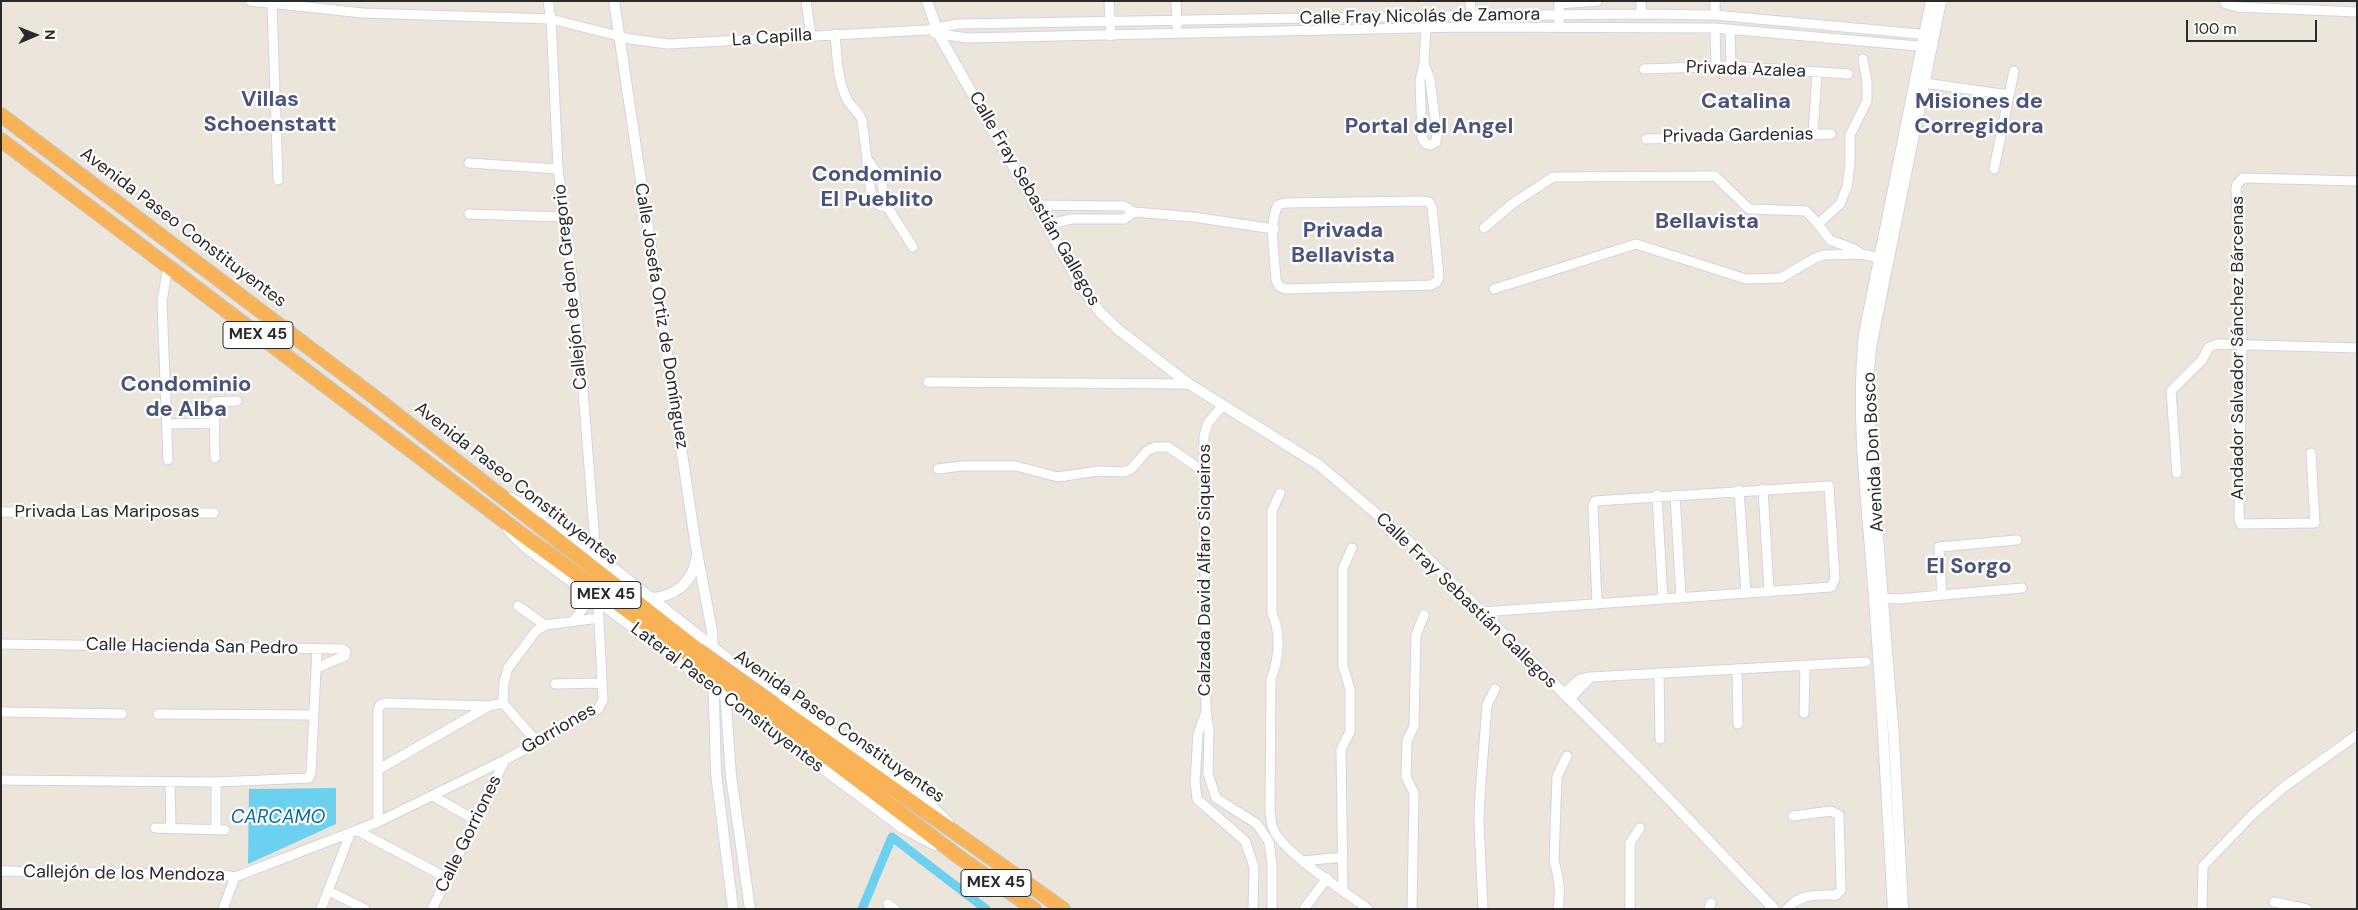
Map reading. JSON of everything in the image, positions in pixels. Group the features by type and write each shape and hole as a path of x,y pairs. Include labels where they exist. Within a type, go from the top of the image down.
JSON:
{"highway":[{"name":"Avenida Paseo Constituyentes","path":"1,115 368,392 698,650 1063,909"},
{"name":"Avenida Paseo Constituyentes","path":"1,140 483,505 770,714 959,858 1034,909"}],"street":[{"path":"250,1 363,13 551,19"},
{"name":"Callejón de don Gregorio","path":"548,1 551,19 558,169 577,314 596,555"},
{"name":"Calle Josefa Ortiz de Domínguez","path":"614,1 697,553 712,631 716,773 733,909"},
{"path":"806,1 811,36"},
{"name":"Calle Fray Sebastián Gallegos","path":"927,1 934,31 1084,290 1100,312 1120,331 1189,384 1319,464 1420,551 1643,772 1774,909"},
{"path":"1109,1 1111,36"},
{"path":"1176,1 1178,34"},
{"path":"1470,1 1472,28"},
{"path":"1559,29 1556,3 1597,1 1598,15"},
{"path":"1640,1 1641,14"},
{"path":"1715,1 1715,15"},
{"name":"Avenida Don Bosco","path":"1893,909 1885,740 1861,370 1863,341 1885,259 1924,83 1931,1"},
{"name":"Avenida Don Bosco","path":"1929,35 1941,1"},
{"path":"2225,3 2238,7 2357,12"},
{"path":"272,4 278,180"},
{"name":"Calle Fray Nicolás de Zamora","path":"934,31 958,24 1641,14 1715,15 1929,35"},
{"path":"1697,15 1698,28"},
{"path":"1424,64 1430,79 1437,135 1436,142 1430,145 1426,144 1422,138 1420,80 1424,64 1426,16"},
{"name":"La Capilla","path":"551,19 618,36 668,44 834,34 934,31"},
{"name":"Calle Fray Nicolás de Zamora","path":"934,31 967,38 1426,28 1730,28 1927,46"},
{"path":"1715,28 1716,66"},
{"path":"1730,28 1731,66"},
{"path":"834,34 842,88 847,100 858,110 862,120 871,193 878,205 888,208"},
{"name":"Avenida Don Bosco","path":"1885,259 1910,102 1927,46"},
{"path":"1818,224 1834,210 1844,195 1850,164 1850,135 1866,101 1867,82 1864,59"},
{"name":"Privada Azalea","path":"1644,70 1731,66 1848,74"},
{"path":"1994,169 2014,71"},
{"path":"1813,134 1817,72"},
{"path":"1924,83 2009,95"},
{"name":"Privada Gardenias","path":"1646,139 1831,134"},
{"path":"868,159 880,177 888,208 914,247"},
{"path":"469,163 558,169"},
{"path":"1484,228 1512,204 1550,178 1565,176 1715,176 1749,209 1806,212 1830,240 1854,249 1861,254"},
{"name":"Andador Salvador Sánchez Bárcenas","path":"2311,453 2315,523 2241,524 2239,518 2242,346 2236,188 2240,180 2246,178 2357,181"},
{"path":"1429,202 1432,207 1439,276 1437,282 1431,285 1285,289 1279,286 1276,280 1274,229 1275,211 1278,205 1286,203 1429,202"},
{"path":"1034,205 1124,206 1134,212 1193,217 1274,229"},
{"path":"1046,225 1071,219 1124,219 1134,212"},
{"path":"469,214 564,217"},
{"path":"1494,289 1636,244 1746,279 1781,278 1820,256 1861,254 1885,259"},
{"path":"168,266 162,301 168,460"},
{"path":"2176,473 2171,391 2202,360 2209,347 2218,344 2357,348"},
{"path":"928,382 1189,384"},
{"path":"215,458 214,402 237,401"},
{"name":"Calzada David Alfaro Siqueiros","path":"1222,405 1208,423 1204,436 1206,711 1209,730 1208,774 1216,798 1257,824 1269,842 1272,865 1272,909"},
{"path":"167,424 213,423"},
{"path":"938,469 962,466 1016,466 1050,476 1098,471 1124,472 1132,469 1147,451 1155,447 1168,447 1203,470"},
{"name":"Avenida Don Bosco","path":"1867,456 1883,598 1894,739 1903,909"},
{"path":"1482,612 1597,604 1663,599 1681,598 1746,593 1769,592 1831,586 1834,584 1831,494 1829,486 1657,495 1595,501 1592,507 1597,604"},
{"path":"1763,489 1769,592"},
{"path":"1739,490 1746,593"},
{"name":"Lateral Paseo Consituyentes","path":"496,492 545,514 747,674 919,794 970,843"},
{"path":"1280,493 1272,511 1272,613 1277,626 1278,662 1271,679 1270,812 1273,829 1281,841 1303,860 1368,909"},
{"path":"1657,495 1663,599"},
{"path":"1675,495 1681,598"},
{"name":"Lateral Paseo Consituyentes","path":"483,505 525,547 713,688 901,827 959,858"},
{"name":"Privada Las Mariposas","path":"1,512 214,513"},
{"path":"1942,595 1938,547 2017,540"},
{"path":"1343,890 1342,749 1350,732 1350,689 1343,666 1343,568 1352,548"},
{"path":"652,598 665,596 683,586 694,569 697,553"},
{"path":"1883,598 1898,599 2022,588"},
{"path":"573,621 595,600"},
{"name":"Gorriones","path":"433,796 505,760 598,709 602,705 599,618 595,600"},
{"path":"518,606 545,626"},
{"path":"1412,909 1414,793 1406,777 1407,741 1414,726 1416,635 1424,615"},
{"path":"537,742 503,703 504,684 508,668 536,631 545,626 599,618"},
{"name":"Calle Josefa Ortiz de Domínguez","path":"712,631 722,654 731,776 750,909"},
{"name":"Calle Hacienda San Pedro","path":"1,644 343,649 346,652 344,656 316,668"},
{"path":"1,780 216,782 308,778 311,773 317,649"},
{"path":"1566,697 1591,677 1866,662"},
{"path":"1804,713 1805,665"},
{"path":"1737,669 1738,724"},
{"path":"1659,673 1660,739"},
{"path":"741,708 750,694 747,674"},
{"path":"555,684 602,683"},
{"path":"1483,909 1478,821 1487,705 1495,689"},
{"path":"760,722 758,708 760,698 773,693"},
{"path":"378,822 378,710 380,705 386,703 489,706 503,703"},
{"path":"379,769 489,706"},
{"name":"Calzada David Alfaro Siqueiros","path":"1206,711 1198,734 1195,782 1197,799 1245,840 1254,867 1253,909"},
{"path":"1,712 122,714"},
{"path":"158,714 313,715"},
{"path":"2202,909 2204,866 2254,813 2284,787 2357,735"},
{"path":"1558,909 1560,897 1558,874 1554,861 1557,777 1567,756"},
{"name":"Calle Gorriones","path":"432,909 505,760"},
{"path":"716,773 723,772 731,776"},
{"path":"170,782 171,828"},
{"path":"155,828 220,829 216,782"},
{"path":"433,796 475,820"},
{"name":"Callejón de los Mendoza","path":"1,871 223,875 235,877 354,833 433,796"},
{"path":"1787,909 1792,903 1805,896 1836,895 1841,890 1839,815 1831,811 1793,816"},
{"path":"1630,909 1630,843 1640,828"},
{"path":"321,909 354,833 447,878"},
{"path":"1303,860 1343,857"},
{"path":"223,909 235,877"},
{"path":"1304,909 1326,878"},
{"path":"329,891 365,909"},
{"path":"2274,902 2307,909"}],"water":[{"name":"CARCAMO","path":"336,788 336,824 248,864 249,789"}],"waterway":[{"path":"862,909 892,837 986,909"}],"district":[{"name":"Catalina","path":"1746,102"},
{"name":"Villas Schoenstatt","path":"270,112"},
{"name":"Misiones de Corregidora","path":"1979,114"},
{"name":"Portal del Angel","path":"1429,127"},
{"name":"Condominio El Pueblito","path":"877,188"},
{"name":"Bellavista","path":"1707,222"},
{"name":"Privada Bellavista","path":"1343,244"},
{"name":"Condominio de Alba","path":"186,398"},
{"name":"El Sorgo","path":"1969,567"}]}
